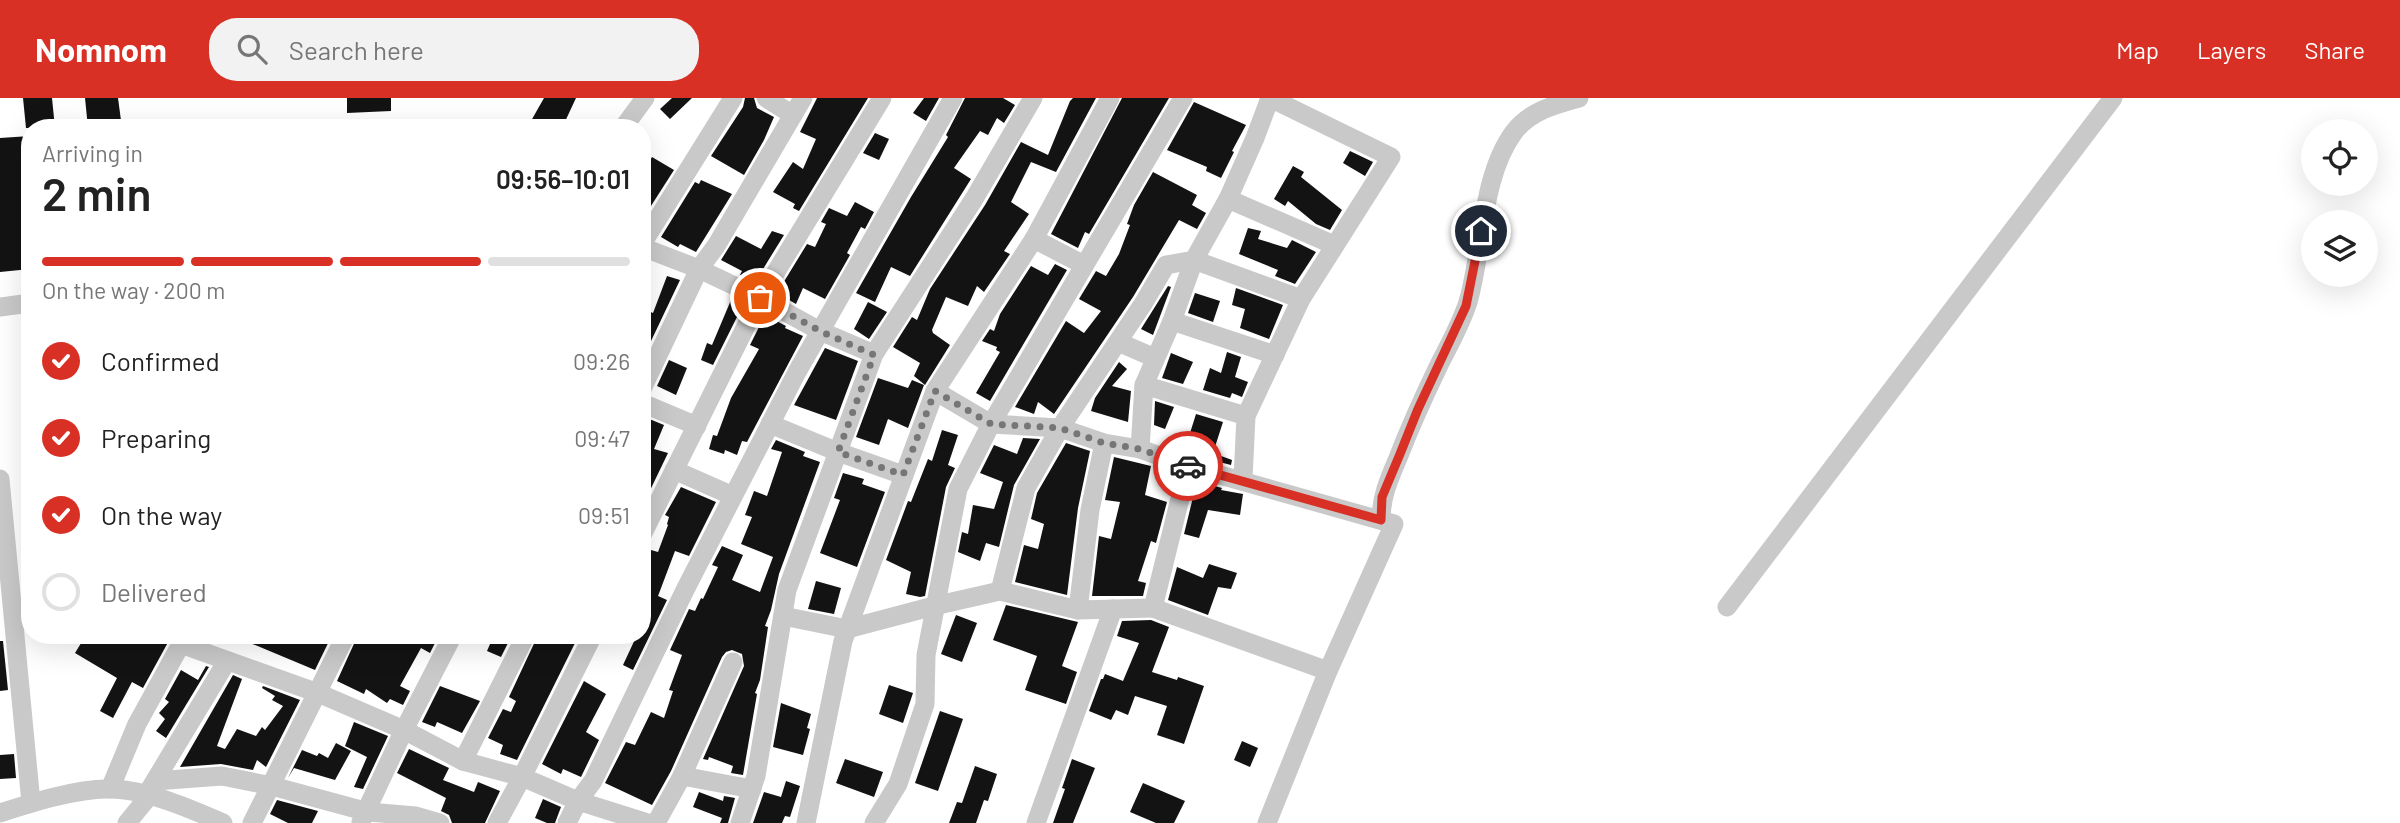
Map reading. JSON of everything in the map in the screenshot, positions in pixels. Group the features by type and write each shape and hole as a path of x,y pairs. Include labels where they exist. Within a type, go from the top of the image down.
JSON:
{"street":[{"path":"630,119 645,98"},
{"path":"651,230 733,98"},
{"path":"651,370 699,268 716,246 798,106 766,98"},
{"path":"651,517 760,298 882,98"},
{"path":"567,823 578,801 593,781 685,590 820,331 953,98"},
{"path":"740,823 756,776 787,590 874,355 974,199 1033,98"},
{"path":"806,823 847,629 935,391 1034,239 1110,98"},
{"path":"874,823 898,784 925,704 925,664 958,489 991,424 1183,98"},
{"path":"1140,449 1144,385 1172,321 1194,260 1228,199 1270,98 1391,157 1301,299 1246,416 1242,480"},
{"path":"1381,520 1382,497 1466,306 1486,212 1497,169 1507,144 1514,132 1542,109 1579,98"},
{"path":"1727,607 2113,98"},
{"path":"1228,199 1334,245"},
{"path":"1034,239 1084,265"},
{"path":"651,249 699,268 820,331 874,355"},
{"path":"1000,592 1027,488 1060,428 1166,265 1194,260 1301,299"},
{"path":"0,307 21,304"},
{"path":"1172,321 1275,355"},
{"path":"1118,342 1155,358"},
{"path":"1144,385 1246,416"},
{"path":"935,391 991,424 1060,428 1104,443 1140,449 1188,466 1394,524 1328,671 1267,823"},
{"path":"651,407 697,425"},
{"path":"771,424 903,475"},
{"path":"1078,610 1090,510 1104,443"},
{"path":"1153,608 1188,466"},
{"path":"674,470 733,496"},
{"path":"0,479 32,803"},
{"path":"783,616 847,629 1000,592 1078,610 1153,608 1328,671"},
{"path":"1036,823 1113,610"},
{"path":"110,789 137,724 181,644"},
{"path":"191,644 227,661 318,693 404,730 463,761 522,777 635,821"},
{"path":"252,823 342,644"},
{"path":"364,817 445,644"},
{"path":"463,761 522,644"},
{"path":"497,823 588,644"},
{"path":"127,823 150,791 227,661"},
{"path":"656,823 682,776 733,662"},
{"path":"0,813 32,803 110,789 150,791 222,775 272,786 364,817 416,816 440,823"},
{"path":"682,776 752,789"},
{"path":"150,791 217,822"}],"building":[{"path":"23,98 52,98 54,119 25,119"},
{"path":"85,98 118,98 121,119 87,119"},
{"path":"347,98 391,98 391,111 347,113"},
{"path":"544,98 576,98 566,119 532,119"},
{"path":"672,98 692,98 670,119 660,109"},
{"path":"745,98 754,98 757,108 774,117 744,175 711,156 743,107"},
{"path":"817,98 868,98 799,211 793,208 795,204 773,192 793,162 803,169 816,139 800,132"},
{"path":"924,98 939,98 926,121 913,113"},
{"path":"965,98 1003,98 1015,105 1004,123 997,118 988,135 980,131 954,168 971,179 910,276 891,267 875,302 856,293 948,137 946,135"},
{"path":"1073,98 1096,98 1056,172 1031,162 1011,202 1029,214 1004,251 1010,254 984,292 977,286 968,306 946,297 932,330 950,345 925,385 914,376 920,363 893,347 912,317 917,320 930,289 985,205 1021,142 1048,155"},
{"path":"1122,98 1169,98 1089,234 1085,232 1078,248 1051,234"},
{"path":"1194,102 1246,125 1221,178 1206,171 1207,167 1167,150"},
{"path":"875,133 889,139 879,160 863,153"},
{"path":"21,137 21,270 0,272 0,138"},
{"path":"1350,151 1373,162 1365,176 1343,163"},
{"path":"651,159 674,170 651,206"},
{"path":"1293,166 1304,172 1301,177 1342,210 1330,230 1316,224 1288,201 1285,206 1274,199"},
{"path":"1153,172 1197,195 1192,205 1206,213 1197,229 1179,220 1133,297 1054,414 1038,402 1034,414 1015,407 1066,321 1084,333 1101,311 1079,299 1096,271 1106,276 1119,254 1134,205"},
{"path":"701,180 732,194 696,252 680,244 678,247 661,237 695,182 699,184"},
{"path":"855,202 874,212 865,229 861,227 847,253 850,255 825,299 803,288 796,304 777,293 807,244 815,247 826,224 821,222 829,208 847,216"},
{"path":"1248,228 1261,231 1258,239 1287,248 1292,240 1316,252 1295,284 1275,276 1278,270 1239,254"},
{"path":"772,231 784,235 755,282 740,275 742,271 721,260 736,236 761,249"},
{"path":"1055,264 1067,270 990,401 976,393 1000,352 996,350 997,347 982,341 990,329 994,331 1000,314 1031,266 1048,275"},
{"path":"667,276 680,280 651,341 651,312 653,313"},
{"path":"1168,286 1171,287 1153,335 1141,329"},
{"path":"1236,288 1283,305 1269,339 1240,328 1245,309 1232,305"},
{"path":"1195,293 1220,301 1213,322 1188,313"},
{"path":"731,300 743,305 713,365 701,360 707,343 712,345"},
{"path":"868,302 887,312 869,339 854,329"},
{"path":"765,315 803,336 747,442 742,441 737,455 725,450 724,454 709,449 713,435 717,436 731,398 759,349 750,345"},
{"path":"825,348 858,361 836,420 794,405"},
{"path":"1227,352 1241,357 1235,377 1248,382 1242,397 1232,393 1230,398 1203,390 1210,368 1221,373"},
{"path":"1171,353 1193,362 1183,384 1162,378"},
{"path":"669,360 687,368 676,395 657,386"},
{"path":"1119,362 1127,369 1112,386 1131,391 1128,422 1091,411 1095,398"},
{"path":"878,378 908,388 912,380 924,385 908,428 888,419 879,445 856,437"},
{"path":"1155,401 1174,407 1165,429 1154,425"},
{"path":"1196,414 1223,422 1213,453 1232,460 1231,465 1200,457 1201,454 1185,449"},
{"path":"651,420 664,425 654,449 668,453 651,488"},
{"path":"942,430 958,435 948,465 955,468 946,487 925,596 920,597 906,594 911,572 886,560 908,501 911,502 928,459 932,461"},
{"path":"1023,438 1040,439 1014,485 999,547 986,543 980,561 958,552 962,532 968,534 973,505 994,509 1003,482 980,473 994,445 1017,454"},
{"path":"776,440 805,452 803,456 820,462 779,574 765,626 768,627 743,775 731,773 733,766 709,757 708,760 703,759 744,666 742,654 732,650 722,657 671,771 652,805 605,783 626,742 635,745 651,712 664,718 673,691 669,690 682,655 670,650 689,609 695,611 701,598 703,599 718,567 712,565 722,546 743,555 732,580 760,592 773,557 741,544 752,517 745,515 754,491 767,496 782,452 771,449"},
{"path":"1066,443 1090,451 1078,508 1067,595 1015,582 1024,545 1038,549 1044,524 1031,519 1037,493"},
{"path":"1114,457 1151,466 1145,495 1167,502 1156,543 1151,541 1138,581 1146,583 1143,596 1092,596 1099,536 1111,539 1120,502 1105,500"},
{"path":"843,473 864,479 862,484 885,492 857,567 820,553 840,500 834,498"},
{"path":"1197,481 1222,488 1221,490 1243,494 1240,515 1208,510 1199,538 1184,534"},
{"path":"681,487 716,502 689,556 675,551 658,596 667,600 651,633 651,550 658,552 668,525 669,517 665,515"},
{"path":"1209,564 1237,573 1231,589 1218,587 1208,615 1168,600 1177,567 1203,578"},
{"path":"816,581 841,588 834,614 808,609"},
{"path":"1006,605 1078,622 1062,666 1077,672 1066,704 1025,690 1037,656 993,640"},
{"path":"956,615 977,623 962,662 941,654"},
{"path":"1151,620 1169,627 1152,672 1204,686 1184,744 1157,735 1167,706 1135,696 1128,715 1116,710 1111,720 1089,711 1105,674 1123,681 1139,643 1117,636 1122,621"},
{"path":"0,641 3,641 8,690 0,691"},
{"path":"80,644 167,644 143,688 132,682 113,718 100,711 117,678 75,653"},
{"path":"253,644 328,644 315,670"},
{"path":"354,644 434,644 430,653 421,648 400,686 410,691 403,705 390,699 387,703 366,689 364,694 337,681"},
{"path":"490,644 508,644 501,657 487,651"},
{"path":"534,644 575,644 517,760 500,754 503,745 488,738 503,709 511,712 516,701 509,697"},
{"path":"633,644 646,644 633,670 623,665"},
{"path":"206,666 209,667 166,738 156,731 165,719 159,713 169,702 165,699 181,670 198,680"},
{"path":"233,675 242,679 217,746 225,749 237,729 256,736 262,727 265,730 283,706 272,700 275,696 262,688 263,686 300,700 266,767 257,760 253,770 221,764 180,767"},
{"path":"584,681 606,694 586,732 599,740 581,777 563,769 561,774 542,764"},
{"path":"889,685 913,693 903,723 879,714"},
{"path":"440,686 480,701 462,733 437,722 435,727 422,722"},
{"path":"781,703 811,714 803,755 773,747"},
{"path":"940,711 963,719 938,791 915,783"},
{"path":"354,722 388,736 363,789 354,787 367,757 345,746"},
{"path":"1242,741 1258,748 1250,767 1234,760"},
{"path":"336,743 351,751 335,780 294,768 288,778 302,750 317,756 319,753 328,758"},
{"path":"409,749 449,768 443,780 474,792 478,782 500,791 485,823 452,823 449,815 441,811 446,798 397,773"},
{"path":"14,754 16,778 0,779 0,755"},
{"path":"845,759 883,772 874,797 836,783"},
{"path":"1072,759 1095,768 1073,823 1053,823 1065,789 1062,788"},
{"path":"975,766 997,774 988,801 984,800 976,823 949,823 957,802 962,803"},
{"path":"786,781 800,786 790,817 785,816 782,823 753,823 764,792 781,797"},
{"path":"1143,783 1185,801 1174,823 1156,823 1130,812"},
{"path":"699,792 723,801 724,796 735,798 728,823 720,823 722,818 693,807"},
{"path":"543,799 561,807 555,823 535,818"},
{"path":"277,800 318,811 312,823 288,823 270,814"}],"way so far":[{"path":"760,298 820,331 874,355 838,452 903,475 935,391 991,424 1060,428 1104,443 1140,449 1188,466"}],"route":[{"path":"1188,466 1381,520 1382,497 1418,409 1469,298 1481,231"}]}
